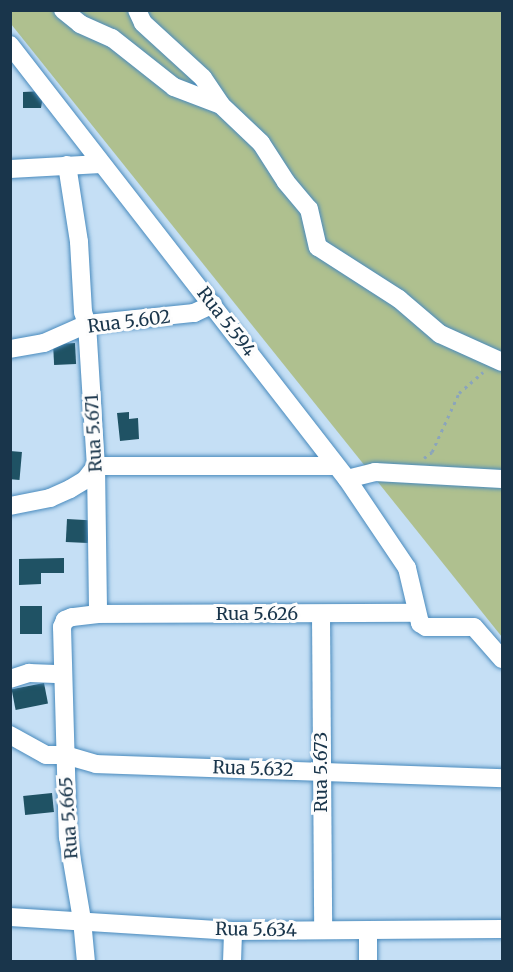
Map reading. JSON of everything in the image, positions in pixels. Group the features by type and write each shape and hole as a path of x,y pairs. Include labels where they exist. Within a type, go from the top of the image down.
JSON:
{"street":[{"path":"63,10 80,24 112,38 174,87 222,105"},
{"path":"137,10 143,23 203,78 222,105 261,143 286,182 309,209 318,247 399,299 440,334 501,359"},
{"name":"Rua 5.594","path":"10,45 342,472 407,568 414,593 416,613"},
{"path":"10,169 101,164"},
{"name":"Rua 5.671","path":"67,165 79,242 83,312 87,324 96,466 98,614"},
{"name":"Rua 5.602","path":"10,349 44,343 87,324 194,313 213,304"},
{"path":"10,506 50,498 70,489 85,480 96,466 375,472 502,479"},
{"path":"416,613 423,626 474,627 502,659"},
{"name":"Rua 5.626","path":"98,614 416,613"},
{"path":"10,679 29,673 62,674 64,620 98,614"},
{"name":"Rua 5.673","path":"321,614 320,772 323,930"},
{"name":"Rua 5.665","path":"62,674 66,698 65,755 68,837 82,920 86,962"},
{"name":"Rua 5.632","path":"10,735 46,755 65,755 96,764 502,778"},
{"name":"Rua 5.634","path":"10,917 233,931 502,929"},
{"path":"368,930 368,962"},
{"path":"232,962 233,931"}],"path":[{"path":"403,474 432,452 459,393 501,359"}],"green space":[{"path":"11,10 502,11 502,637 11,24"}],"building":[{"path":"44,91 41,108 23,108 23,92"},
{"path":"75,343 76,364 54,365 53,344"},
{"path":"129,412 129,419 138,418 139,439 120,441 117,413"},
{"path":"10,451 22,452 20,480 10,479"},
{"path":"67,519 89,520 88,543 66,542"},
{"path":"64,558 64,573 41,573 41,584 19,585 19,559"},
{"path":"20,606 42,606 42,634 20,634"},
{"path":"44,683 48,704 16,710 12,689"},
{"path":"52,793 54,812 25,815 23,796"}]}
